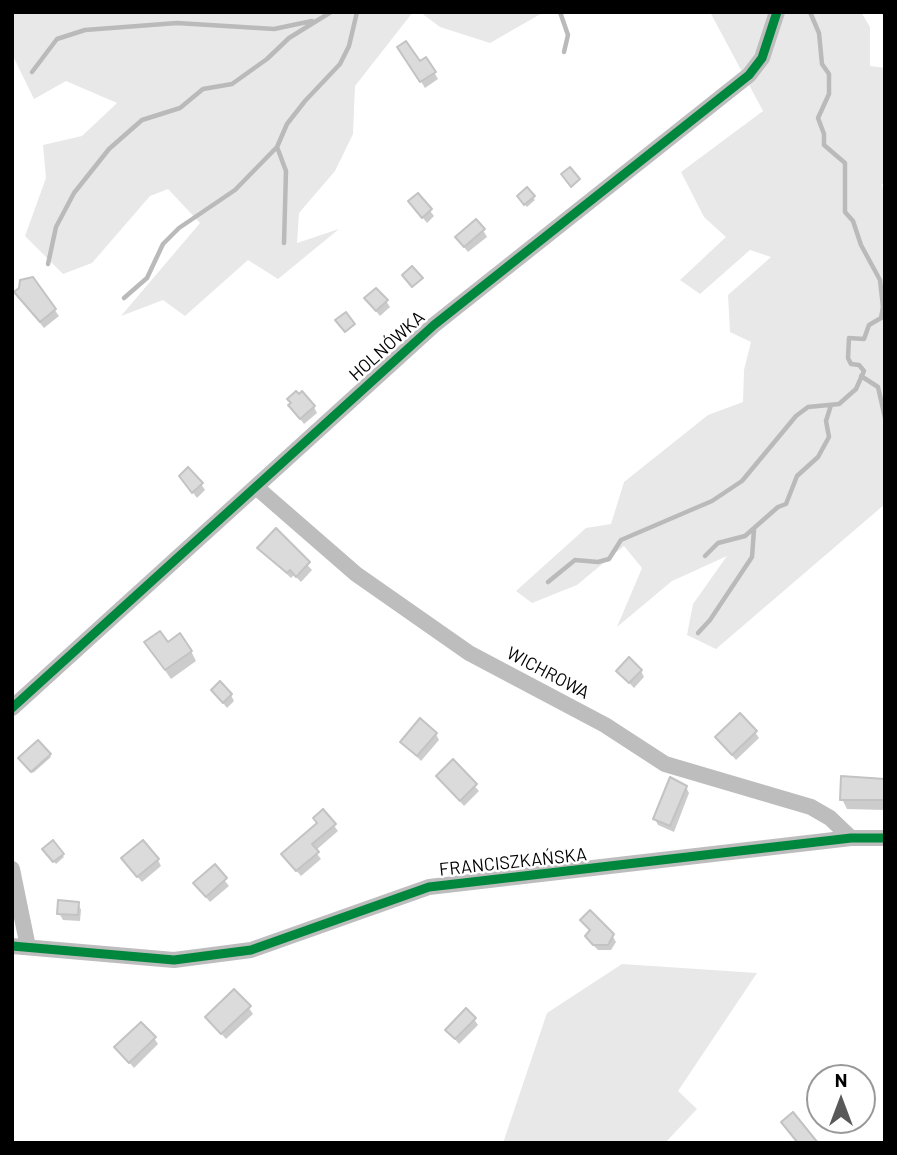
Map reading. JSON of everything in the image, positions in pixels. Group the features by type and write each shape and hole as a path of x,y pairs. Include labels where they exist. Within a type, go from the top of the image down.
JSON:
{"street":[{"name":"HOLNÓWKA","path":"12,708 434,325 749,75 762,58 778,12"},
{"name":"WICHROWA","path":"256,487 356,574 469,653 605,725 665,764 811,807 830,818 851,838"},
{"name":"FRANCISZKAŃSKA","path":"20,947 174,960 251,950 429,887 851,838 885,838"},
{"path":"12,869 20,947"}],"shaded area":[{"path":"12,12 413,12 355,86 353,134 335,171 299,213 297,243 339,229 278,279 248,260 185,316 163,300 121,316 200,223 168,189 150,196 92,263 63,274 25,236 46,178 43,145 82,136 117,103 66,81 34,99 12,54"},
{"path":"420,12 544,12 490,43 440,27"},
{"path":"710,12 861,12 870,27 870,66 885,68 885,181 882,185 885,194 885,504 716,649 687,635 693,604 727,556 672,581 617,627 642,568 624,546 577,585 532,603 516,591 586,528 611,524 624,482 708,415 743,402 744,370 751,342 730,332 728,295 771,257 750,250 700,294 680,280 726,237 704,217 681,172 763,111"},
{"path":"622,964 757,973 678,1091 697,1109 665,1143 503,1143 547,1013"}],"building":[{"path":"406,41 420,61 426,57 436,72 420,82 397,47"},
{"path":"570,167 580,179 571,187 561,174"},
{"path":"527,187 535,196 524,205 517,196"},
{"path":"418,193 432,209 422,218 408,201"},
{"path":"476,219 485,229 464,247 455,237"},
{"path":"412,266 423,278 412,287 402,275"},
{"path":"33,277 56,309 40,322 14,292 19,288 20,280"},
{"path":"376,288 388,300 376,311 364,298"},
{"path":"346,312 355,324 345,332 335,320"},
{"path":"296,391 299,394 302,391 315,406 300,419 288,405 291,403 287,399"},
{"path":"188,467 203,483 192,493 179,476"},
{"path":"276,528 310,562 296,577 290,570 287,573 257,548"},
{"path":"160,631 168,642 180,633 192,651 165,670 144,642"},
{"path":"629,657 642,670 629,683 616,671"},
{"path":"220,681 232,694 223,703 211,690"},
{"path":"740,713 757,731 732,755 715,737"},
{"path":"420,718 437,733 417,756 400,742"},
{"path":"38,740 51,754 31,772 18,758"},
{"path":"453,759 477,784 460,801 436,776"},
{"path":"841,776 885,779 885,800 840,800"},
{"path":"670,777 687,786 670,826 653,819"},
{"path":"323,809 336,824 312,844 319,852 296,871 281,854 317,823 313,818"},
{"path":"53,840 64,854 53,862 42,849"},
{"path":"143,840 159,859 137,877 121,858"},
{"path":"215,864 227,878 206,897 193,883"},
{"path":"58,900 79,902 78,915 57,914"},
{"path":"590,910 614,934 608,945 593,945 585,936 590,930 580,920"},
{"path":"234,989 251,1006 221,1034 205,1017"},
{"path":"466,1008 476,1018 455,1039 445,1030"},
{"path":"141,1022 156,1037 129,1063 114,1047"},
{"path":"793,1112 806,1128 806,1134 811,1134 818,1143 798,1143 781,1122"}],"waterway":[{"path":"48,264 56,227 74,193 109,149 142,120 180,108 203,89 232,84 267,59 289,38 331,12"},
{"path":"284,243 286,171 277,147 287,124 340,64 349,46 357,12"},
{"path":"560,12 568,35 564,52"},
{"path":"548,582 575,560 598,562 609,559 621,540 712,501 742,481 796,416 808,407 839,404 856,389 864,371 859,365 851,364 848,358 849,338 864,339 869,325 881,318 883,307 880,280 861,245 853,221 845,212 845,163 824,145 824,134 818,118 829,94 829,74 822,64 819,33 810,12"},
{"path":"32,72 57,39 85,30 177,23 274,29 312,21"},
{"path":"124,298 147,278 163,244 179,228 235,190 277,147"},
{"path":"861,376 878,387 885,418"},
{"path":"705,556 718,543 745,536 778,507 786,504 797,476 818,457 829,437 826,421 831,405"},
{"path":"698,633 710,620 752,557 754,530"}],"cycle path":[{"path":"12,708 434,325 749,75 762,58 777,12"},
{"path":"12,946 174,960 251,950 429,887 851,838 885,838"}]}
